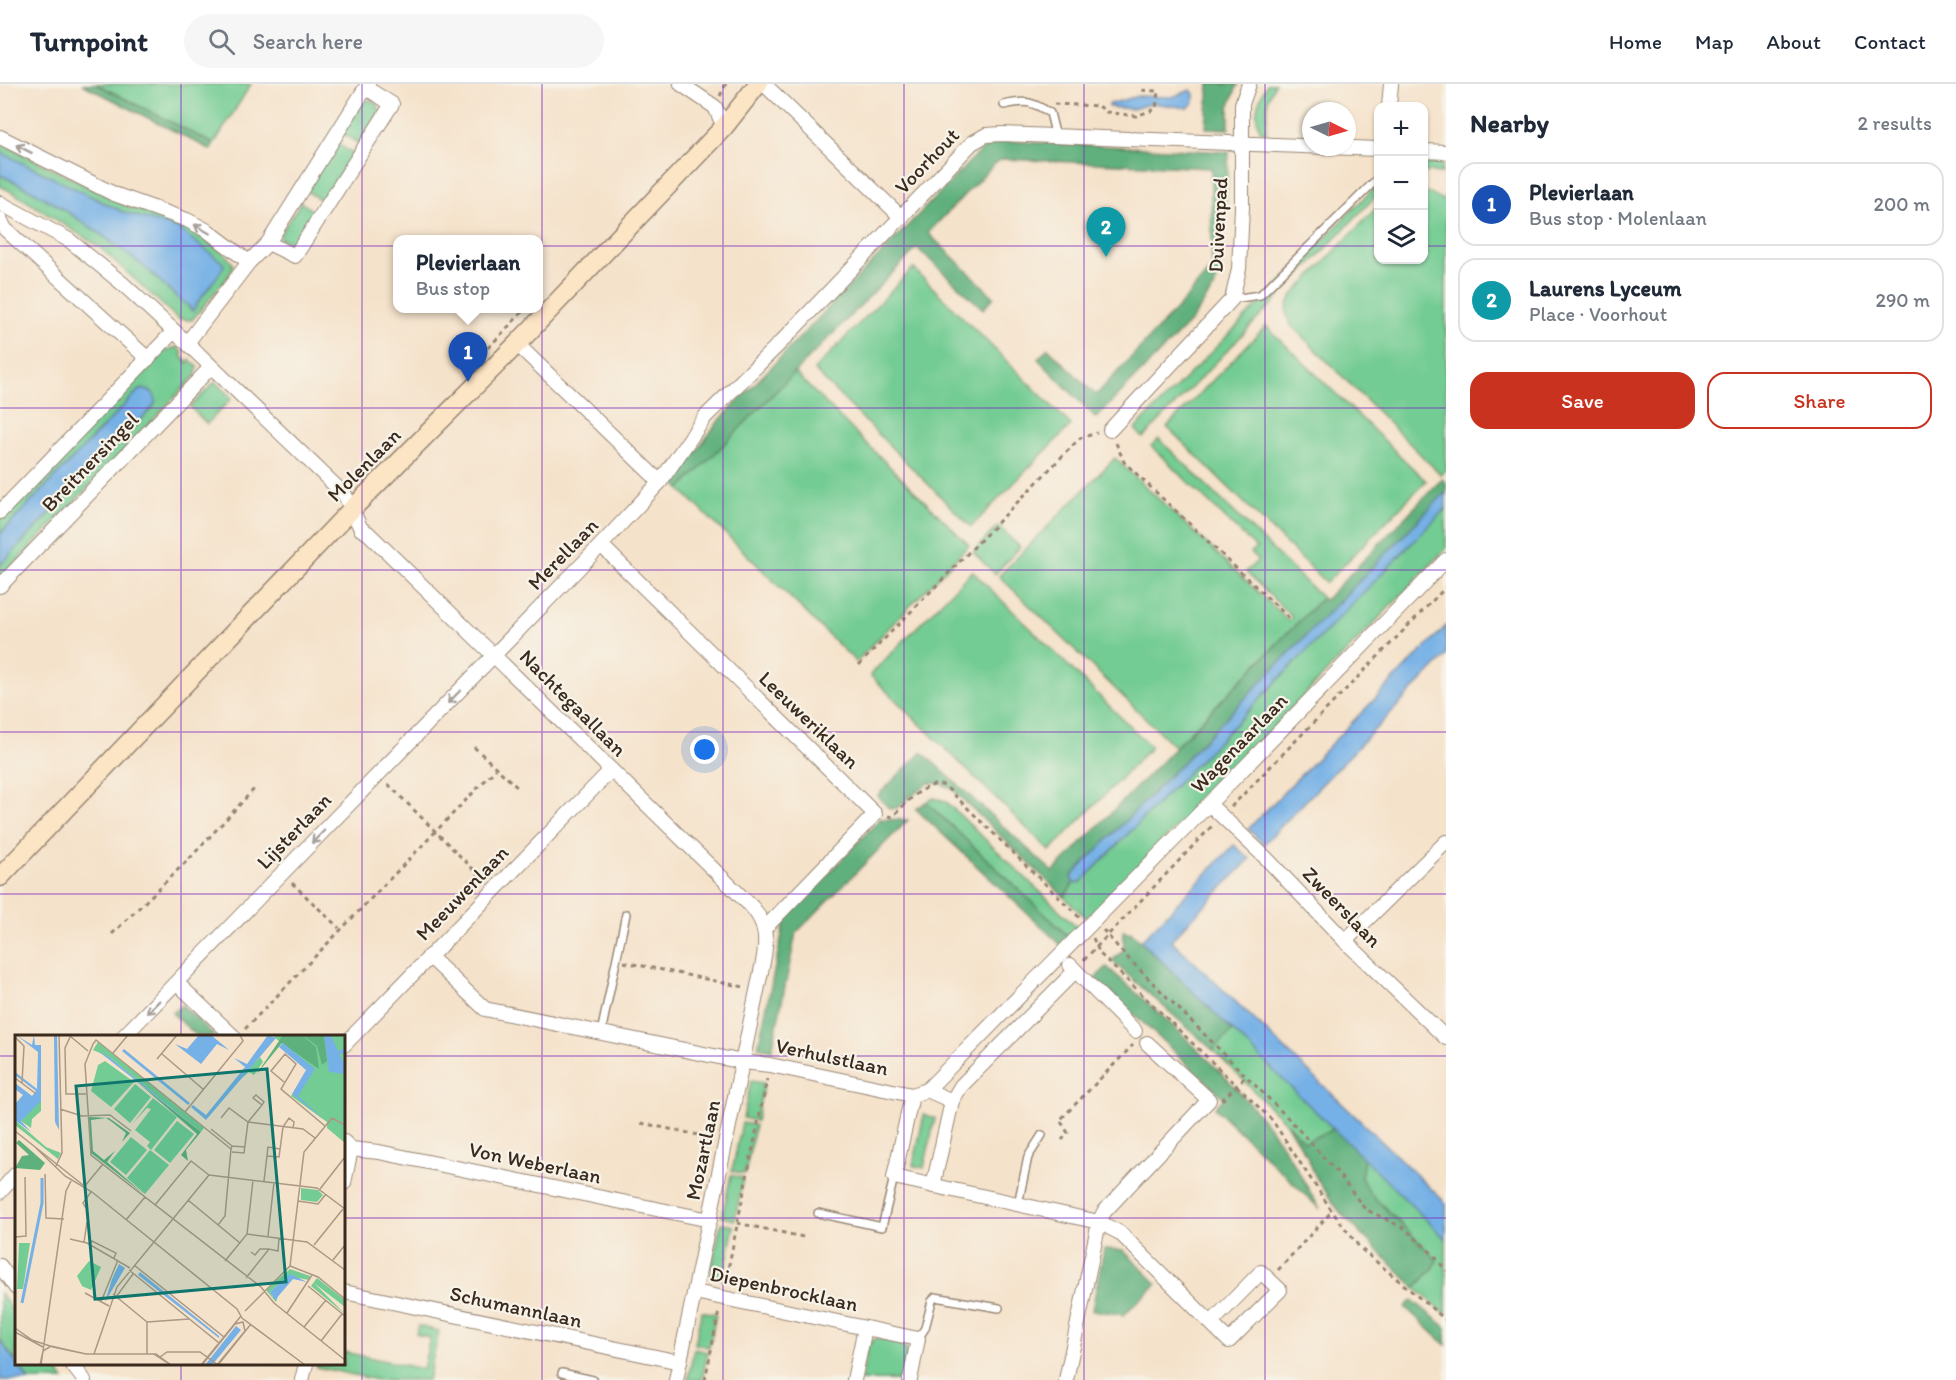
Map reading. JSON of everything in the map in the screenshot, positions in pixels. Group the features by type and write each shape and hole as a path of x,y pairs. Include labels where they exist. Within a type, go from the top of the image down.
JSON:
{"main road":[{"name":"Molenlaan","path":"0,877 352,510 517,344 724,128 758,84"}],"street":[{"path":"681,84 715,107 724,128"},
{"path":"764,84 902,218"},
{"name":"Duivenpad","path":"1110,430 1232,299 1239,269 1242,104 1249,84"},
{"path":"1389,102 1391,84"},
{"path":"188,343 249,262 268,243 367,86 392,104 295,256 268,243"},
{"name":"Voorhout","path":"660,482 705,417 902,218 972,143 986,135 1374,149"},
{"path":"0,137 114,194 187,220 208,231 249,262"},
{"path":"1428,151 1446,152"},
{"name":"Nachtegaallaan","path":"0,203 69,240 123,284 188,343 345,495 361,529 368,533 494,655 752,908 765,928"},
{"path":"21,213 2,228 148,359"},
{"name":"Breitnersingel","path":"0,512 174,331"},
{"path":"517,344 660,482"},
{"name":"Breitnersingel","path":"0,586 211,367"},
{"name":"Merellaan","path":"494,655 660,482"},
{"name":"Leeuweriklaan","path":"601,545 875,814"},
{"name":"Wagenaarlaan","path":"927,1090 1446,560"},
{"name":"Lijsterlaan","path":"125,1035 494,655"},
{"name":"Meeuwenlaan","path":"345,1044 611,770"},
{"name":"Zweerslaan","path":"1209,804 1446,1038"},
{"path":"765,928 875,814"},
{"path":"1346,941 1446,842"},
{"name":"Mozartlaan","path":"676,1380 758,989 765,950 765,928"},
{"path":"1061,955 1140,1038 1209,1100 1104,1212 1099,1222 1066,1380"},
{"name":"Verhulstlaan","path":"429,956 484,1009 912,1095 927,1090"},
{"path":"933,1186 952,1101 961,1086 1075,971"},
{"path":"177,983 232,1035"},
{"path":"927,1090 952,1101"},
{"name":"Verhulstlaan","path":"894,1177 912,1095"},
{"path":"345,1171 347,1146"},
{"name":"Von Weberlaan","path":"347,1146 710,1220"},
{"path":"0,1192 15,1175"},
{"path":"894,1177 1099,1222 1120,1233 1229,1341 1280,1290 1261,1272 1211,1323"},
{"path":"0,1266 15,1287"},
{"name":"Schumannlaan","path":"345,1292 680,1362"},
{"name":"Diepenbrocklaan","path":"695,1292 918,1339"},
{"name":"Diepenbrocklaan","path":"854,1380 864,1328"},
{"path":"910,1380 918,1339"},
{"path":"73,1365 84,1380"},
{"path":"302,1380 306,1365"}],"lane":[{"path":"1004,105 1016,102 1035,103 1050,113 1056,136"},
{"path":"1232,299 1260,295 1374,182"},
{"path":"601,1033 626,914"},
{"path":"1018,1204 1028,1158 1042,1135"},
{"name":"Verhulstlaan","path":"818,1213 882,1227 894,1177"},
{"path":"918,1339 925,1328 935,1297 999,1308"},
{"path":"562,1373 592,1380"}],"path":[{"path":"715,107 726,84"},
{"path":"1035,103 1099,106 1106,112 1136,116 1156,109 1158,91 1140,90"},
{"path":"859,665 1080,438 1110,430 1124,462 1289,618"},
{"name":"Wagenaarlaan","path":"1075,971 1096,945 1109,936 1221,817 1446,587"},
{"path":"474,747 519,789"},
{"path":"239,1035 496,769"},
{"path":"378,775 494,890"},
{"path":"875,814 892,817 922,790 932,785 945,786 1090,923 1109,936 1329,1163 1365,1209 1404,1228 1434,1255 1446,1271"},
{"path":"112,934 191,857 256,787"},
{"path":"282,874 340,929"},
{"path":"1090,923 1100,954 1272,1120 1332,1211 1360,1248 1446,1320"},
{"path":"617,960 758,989"},
{"path":"1062,1140 1068,1133 1060,1120 1140,1038"},
{"path":"705,1380 770,1065"},
{"path":"1209,1100 1220,1101 1246,1076"},
{"path":"641,1123 726,1140"},
{"path":"1269,1280 1332,1211"},
{"path":"738,1223 803,1237"}],"green space":[{"path":"82,84 96,84 214,144 211,150"},
{"path":"96,84 251,84 214,144"},
{"path":"1209,84 1238,84 1229,107 1229,129 1206,128"},
{"path":"1267,84 1275,84 1268,99 1266,133 1261,132 1257,113"},
{"path":"371,100 378,105 380,112 359,144 342,133 364,101"},
{"path":"994,142 1229,152 1219,274 1213,289 1191,321 1096,418 1038,359 1048,348 1096,395 1182,303 1212,267 1211,168 1002,159 993,165 928,233 994,297 983,309 917,248 680,489 674,483 717,423 980,151"},
{"path":"0,143 129,207 164,217 187,228 225,254 233,264 231,273 192,320 178,319 98,246 0,186"},
{"path":"337,143 353,154 323,201 306,191"},
{"path":"1428,163 1442,163 1442,173 1428,172"},
{"path":"1374,188 1374,198 1143,438 1135,429"},
{"path":"1428,193 1446,201 1446,469 1441,475 1290,324 1287,306 1292,296 1374,210 1374,264 1428,264"},
{"path":"301,202 317,214 296,245 280,239 280,234"},
{"path":"913,268 1071,425 971,527 814,370"},
{"path":"1266,326 1426,481 1326,583 1167,427"},
{"path":"176,347 183,353 181,356 188,363 190,360 198,367 195,376 0,579 0,565 153,407 138,391 0,534 0,520 162,352"},
{"path":"794,372 969,545 856,662 680,489"},
{"path":"215,382 232,398 207,424 190,407"},
{"path":"1159,439 1322,598 1175,747 999,576 1115,458 1289,621 1292,617 1246,572 1258,560 1251,553 1256,548 1151,446"},
{"path":"1442,479 1446,483 1446,492 1072,876 1073,884 1064,897 951,788 942,784 928,783 897,808 890,809 877,796 922,752 1053,872 1322,598 1325,600"},
{"path":"1446,508 1446,549 1087,919 1064,897 1073,884 1081,882"},
{"path":"998,526 1020,547 995,574 973,552"},
{"path":"972,571 1151,747 1050,851 870,675"},
{"path":"934,798 945,801 1078,928 1069,937 926,802"},
{"path":"926,802 1069,937 1061,945 916,809"},
{"path":"880,819 908,820 796,933 772,1050 758,1047 785,920"},
{"path":"1123,931 1132,933 1233,1030 1213,1050 1112,961 1124,949"},
{"path":"1107,967 1184,1036 1238,1091 1273,1133 1320,1209 1215,1108 1224,1098 1095,978"},
{"path":"182,1005 214,1035 196,1035 172,1013"},
{"path":"1233,1030 1334,1129 1305,1142 1213,1050"},
{"path":"751,1081 764,1083 756,1121 743,1118"},
{"path":"924,1115 935,1118 924,1168 913,1166"},
{"path":"1285,1122 1305,1142 1334,1129 1364,1158 1361,1178 1369,1192 1437,1260 1434,1267 1415,1288 1339,1211 1316,1178 1307,1156"},
{"path":"742,1123 755,1125 745,1174 732,1171"},
{"path":"1364,1158 1446,1239 1446,1314 1415,1288 1434,1267 1369,1192 1361,1178"},
{"path":"731,1175 743,1178 735,1220 722,1217"},
{"path":"721,1223 734,1226 723,1279 710,1276"},
{"path":"1104,1249 1123,1250 1157,1284 1123,1315 1092,1310"},
{"path":"0,1293 15,1314 15,1362 0,1340"},
{"path":"1412,1300 1446,1327 1446,1345 1405,1307"},
{"path":"702,1311 716,1314 709,1347 695,1344"},
{"path":"418,1326 439,1331 428,1380 377,1380 316,1367 317,1365 345,1365 345,1352 423,1369 430,1338 416,1334"},
{"path":"876,1338 906,1348 908,1359 904,1380 861,1380 868,1345"},
{"path":"694,1349 708,1352 702,1380 688,1380"},
{"path":"18,1365 53,1365 64,1380 29,1380"}],"water":[{"path":"1191,90 1194,94 1194,102 1188,108 1152,103 1133,109 1109,107 1109,104 1138,96 1172,97"},
{"path":"0,152 123,212 177,228 224,265 193,311 189,309 190,307 150,272 93,229 57,205 0,175"},
{"path":"143,389 152,392 155,401 153,407 0,565 0,534 138,391"},
{"path":"1446,492 1446,508 1081,882 1073,884 1072,876"},
{"path":"1446,626 1446,656 1264,844 1248,829"},
{"path":"1234,845 1250,859 1171,940 1446,1203 1446,1239 1141,941"},
{"path":"0,1340 15,1361 15,1365 18,1365 29,1380 0,1380"}],"place":[{"name":"Laurens Lyceum","path":"1106,257"},
{"name":"Plevierlaan","path":"468,382"}]}
